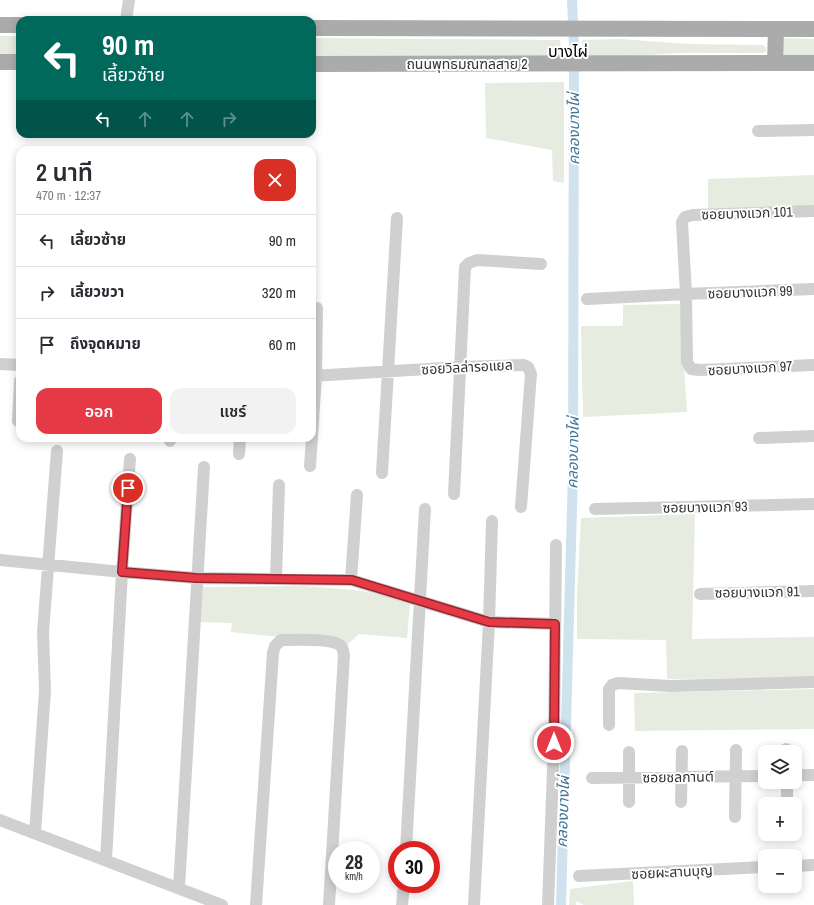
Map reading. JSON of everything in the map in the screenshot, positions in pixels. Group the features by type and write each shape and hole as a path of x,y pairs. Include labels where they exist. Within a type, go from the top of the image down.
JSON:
{"main road":[{"path":"0,25 16,25"},
{"path":"316,28 814,29"},
{"path":"775,63 776,29"},
{"path":"0,62 16,62"},
{"name":"ถนนพุทธมณฑลสาย 2","path":"316,64 814,63"}],"street":[{"path":"126,16 128,0"},
{"path":"758,131 814,130"},
{"name":"ซอยบางแวก 101","path":"686,294 682,222 685,217 693,215 814,211"},
{"path":"382,473 397,218"},
{"path":"454,494 465,267 469,263 477,260 541,264"},
{"name":"ซอยบางแวก 99","path":"587,299 814,289"},
{"name":"ซอยบางแวก 97","path":"686,294 687,362 691,369 700,370 814,365"},
{"path":"316,331 317,308"},
{"path":"0,364 16,365"},
{"name":"ซอยวิลล่ารอแยล","path":"316,376 524,364 528,367 531,374 521,507"},
{"path":"759,438 814,436"},
{"path":"239,454 240,442"},
{"path":"310,466 312,442"},
{"path":"35,833 45,691 43,632 57,451"},
{"path":"106,860 122,572 130,459"},
{"path":"179,888 196,578 204,467"},
{"path":"276,579 279,484"},
{"path":"352,580 357,495"},
{"name":"ซอยบางแวก 93","path":"595,509 814,504"},
{"path":"407,841 425,509"},
{"path":"474,905 489,622 492,521"},
{"path":"548,905 554,743 556,544"},
{"path":"0,560 49,566 196,578 352,580 489,622 555,624"},
{"name":"ซอยบางแวก 91","path":"700,594 814,591"},
{"path":"256,905 273,653 275,646 281,640 331,642 340,645 344,655 329,905"},
{"path":"609,725 609,689 612,685 618,683 670,686 814,682"},
{"path":"735,817 736,750"},
{"path":"681,802 682,751"},
{"path":"628,802 629,752"},
{"path":"802,776 814,775"},
{"name":"ซอยชลกานต์","path":"592,778 758,776"},
{"path":"0,820 222,905"},
{"path":"802,866 814,866"},
{"name":"ซอยผะสานบุญ","path":"579,876 758,867"},
{"path":"402,905 403,893"}],"shaded area":[{"path":"0,36 16,36 16,56 0,56"},
{"path":"316,38 560,40 562,57 316,56"},
{"path":"782,38 814,39 814,59 778,59"},
{"path":"620,39 689,44 763,45 766,48 766,52 681,53 613,57 582,57 582,40"},
{"path":"564,82 564,183 553,181 552,150 486,138 485,83"},
{"path":"814,175 814,206 708,210 708,179"},
{"path":"680,304 687,412 583,417 581,326 623,326 623,305"},
{"path":"695,514 692,639 814,637 814,678 667,679 666,640 577,639 577,595 581,518"},
{"path":"301,586 357,590 381,595 410,604 407,638 359,634 348,644 231,632 232,623 199,622 201,587"},
{"path":"814,689 814,729 635,731 634,693"},
{"path":"633,881 634,905 584,905 576,901 576,905 569,905 570,889"}],"waterway":[{"name":"คลองบางไผ่","path":"561,905 573,472 574,45 572,0"}],"district":[{"name":"บางไผ่","path":"568,51"}],"route":[{"path":"128,488 122,572 196,578 352,580 489,622 555,624 554,743"}]}
